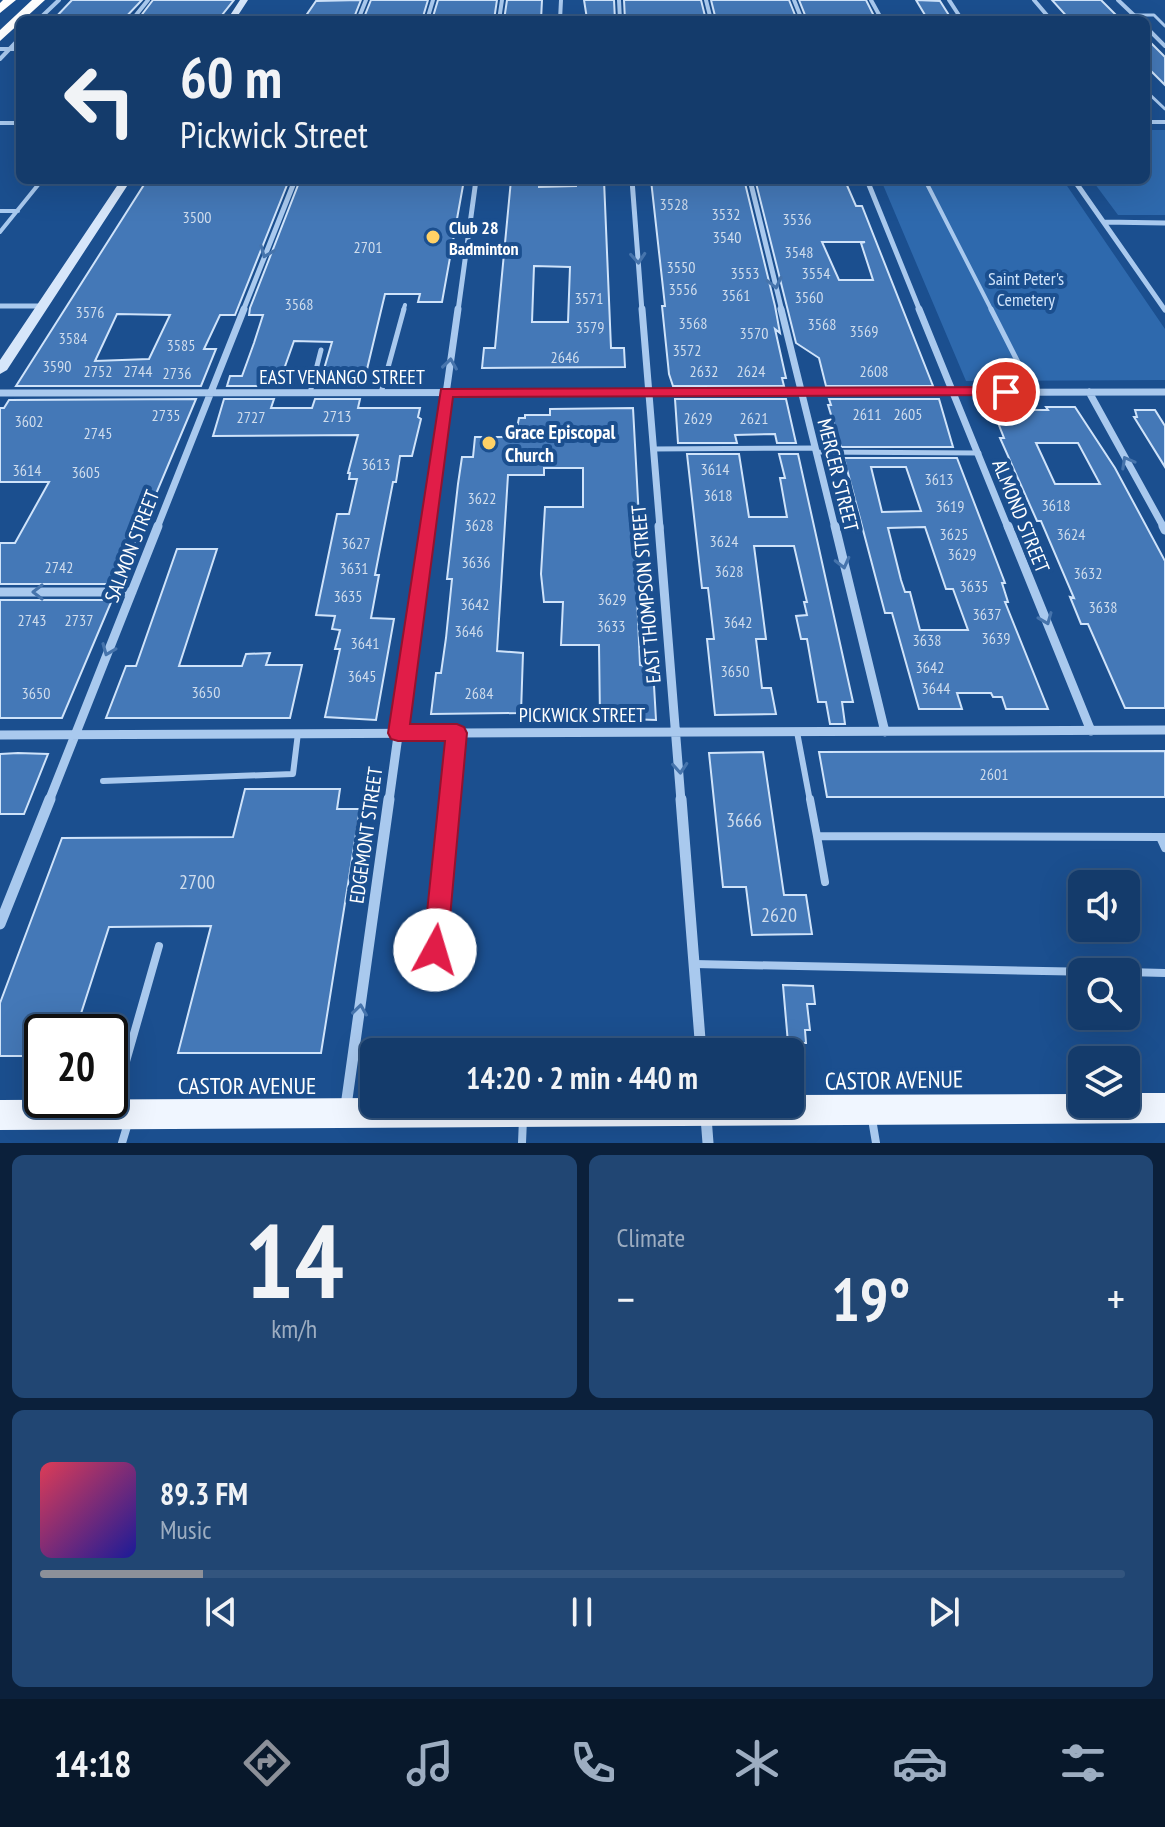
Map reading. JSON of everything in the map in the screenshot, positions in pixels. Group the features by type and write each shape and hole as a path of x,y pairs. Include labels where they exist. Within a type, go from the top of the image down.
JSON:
{"highway":[{"path":"0,9 10,0"},
{"path":"22,16 39,0"},
{"path":"0,37 16,22"}],"main road":[{"path":"0,370 123,184"},
{"name":"CASTOR AVENUE","path":"804,1109 1165,1108"},
{"name":"CASTOR AVENUE","path":"0,1115 121,1124 345,1115 522,1128 614,1118"}],"street":[{"path":"42,16 59,0"},
{"path":"135,16 148,0"},
{"path":"1034,0 1048,16"},
{"path":"1118,0 1133,15"},
{"path":"0,59 16,42"},
{"path":"0,49 16,49"},
{"name":"SALMON STREET","path":"0,924 293,184"},
{"name":"EDGEMONT STREET","path":"345,1115 475,184"},
{"name":"EAST THOMPSON STREET","path":"632,184 700,1038"},
{"name":"MERCER STREET","path":"751,184 885,732"},
{"name":"ALMOND STREET","path":"869,184 1091,731"},
{"path":"1077,184 1165,310"},
{"path":"1104,222 1165,223"},
{"path":"0,306 42,306"},
{"path":"1089,392 1165,530"},
{"name":"EAST VENANGO STREET","path":"0,393 1165,392"},
{"path":"0,592 132,592"},
{"name":"PICKWICK STREET","path":"0,735 1165,730"},
{"path":"706,1118 708,1143"}],"lane":[{"path":"1133,15 1165,13"},
{"path":"1154,15 1163,22"},
{"path":"1150,95 1165,109"},
{"path":"0,232 39,184"},
{"path":"927,184 1033,392"},
{"path":"0,211 18,211"},
{"path":"381,393 405,305"},
{"path":"310,393 321,350"},
{"path":"654,449 979,453"},
{"path":"797,732 825,882"},
{"path":"103,781 293,774 298,733"},
{"path":"432,981 457,733"},
{"path":"817,836 1162,837 1165,848"},
{"path":"121,1124 159,946"},
{"path":"694,964 1068,971"},
{"path":"1140,972 1165,973"},
{"path":"871,1110 876,1143"}],"green space":[{"path":"1150,130 1165,130 1165,215 1118,215 1095,184 1150,184"},
{"name":"Saint Peter's Cemetery","path":"883,184 1066,184 1165,329 1165,380 966,381"}],"building":[{"path":"72,0 142,0 127,16 57,16"},
{"path":"153,0 234,0 221,16 141,16"},
{"path":"361,0 355,16 306,16 316,1"},
{"path":"371,0 428,0 423,16 365,16"},
{"path":"438,0 497,0 495,16 433,16"},
{"path":"507,0 542,0 541,16 505,16"},
{"path":"584,0 614,0 615,16 587,16"},
{"path":"624,0 701,0 705,16 625,16"},
{"path":"711,0 789,0 795,16 715,16"},
{"path":"799,0 866,0 874,16 805,16"},
{"path":"916,0 940,1 949,16 926,16"},
{"path":"1052,0 1101,0 1117,16 1066,16"},
{"path":"1150,42 1165,57 1165,85 1150,70"},
{"path":"144,184 287,184 235,315 220,315 204,349 216,349 201,386 16,386","holes":["117,314 170,315 149,359 95,361"]},
{"path":"298,184 463,184 442,302 418,302 420,294 385,294 363,386 319,386 332,342 294,341 278,386 227,386 230,376 242,376 263,315 249,315"},
{"path":"511,184 539,184 539,187 604,184 611,348 624,348 625,367 482,368 484,348 495,348","holes":["534,266 570,267 568,322 532,322"]},
{"path":"651,184 745,184 775,306 780,333 775,329 786,378 782,378 784,386 673,386 662,306 665,306"},
{"path":"756,184 846,184 856,206 862,206 933,386 826,386 819,358 796,343","holes":["822,242 865,242 861,243 873,280 839,280"]},
{"path":"196,399 118,584 0,584 0,543 15,543 49,482 0,482 0,408 4,408 9,400"},
{"path":"224,399 274,399 271,408 312,408 315,399 360,399 358,408 420,408 418,417 421,419 412,456 400,456 375,575 379,575 371,618 394,619 376,720 325,717 340,649 335,649 340,630 332,629 335,616 316,615 337,514 349,514 357,479 349,479 348,473 358,435 213,436"},
{"path":"675,399 786,399 796,443 777,443 775,434 735,435 737,443 678,443"},
{"path":"829,399 939,399 953,447 841,447 828,405 831,405"},
{"path":"1046,407 1075,407 1115,468 1165,561 1165,708 1125,708 1088,624 1081,624 1070,597 1074,598 1041,521 1037,521 1000,438 1004,438 993,410 1048,410","holes":["1036,443 1078,443 1100,484 1055,484"]},
{"path":"633,408 642,574 636,574 640,665 653,668 656,720 600,718 599,645 561,645 563,602 544,602 541,574 545,507 583,507 583,468 544,468 544,475 508,475 497,651 523,653 521,713 431,714 436,673 441,673 446,638 452,579 447,579 462,457 473,457 475,437 515,437 519,418 525,418 525,415 550,415 550,409"},
{"path":"1135,410 1155,410 1165,426 1165,467 1134,417 1137,417"},
{"path":"687,454 739,454 749,517 787,517 780,478 785,478 779,454 798,454 853,702 842,702 845,724 830,724 826,702 818,702 807,639 801,639 796,616 807,615 804,602 807,602 794,546 754,546 766,639 756,639 762,688 771,688 776,714 715,715 707,639 714,639 708,588 702,588"},
{"path":"844,458 957,458 1005,583 1002,583 1008,602 1005,602 1048,709 1006,709 1002,697 993,697 991,693 957,693 962,709 919,709 892,613 885,613","holes":["871,467 906,467 921,511 882,512","925,527 946,589 953,589 968,630 920,630 910,592 905,592 901,580 888,528"]},
{"path":"177,549 217,549 179,666 242,666 246,654 270,653 266,665 302,665 290,718 106,718 126,666 136,666"},
{"path":"0,600 112,600 62,718 0,718"},
{"path":"1165,751 1165,797 827,797 819,752"},
{"path":"763,752 784,895 806,895 812,934 752,935 746,887 723,887 709,753"},
{"path":"0,754 48,754 24,814 0,814"},
{"path":"245,789 340,789 337,809 360,809 321,1053 178,1053 211,926 109,927 81,1014 24,1014 24,1056 0,1056 0,1003 62,838 233,837"},
{"path":"783,985 813,986 815,1004 807,1004 810,1030 805,1030 806,1043 804,1038 788,1038"}],"place":[{"name":"Club 28 Badminton","path":"433,237"},
{"name":"Grace Episcopal Church","path":"489,443"}],"route":[{"path":"435,950 457,733 398,733 446,392 1006,392"}]}
